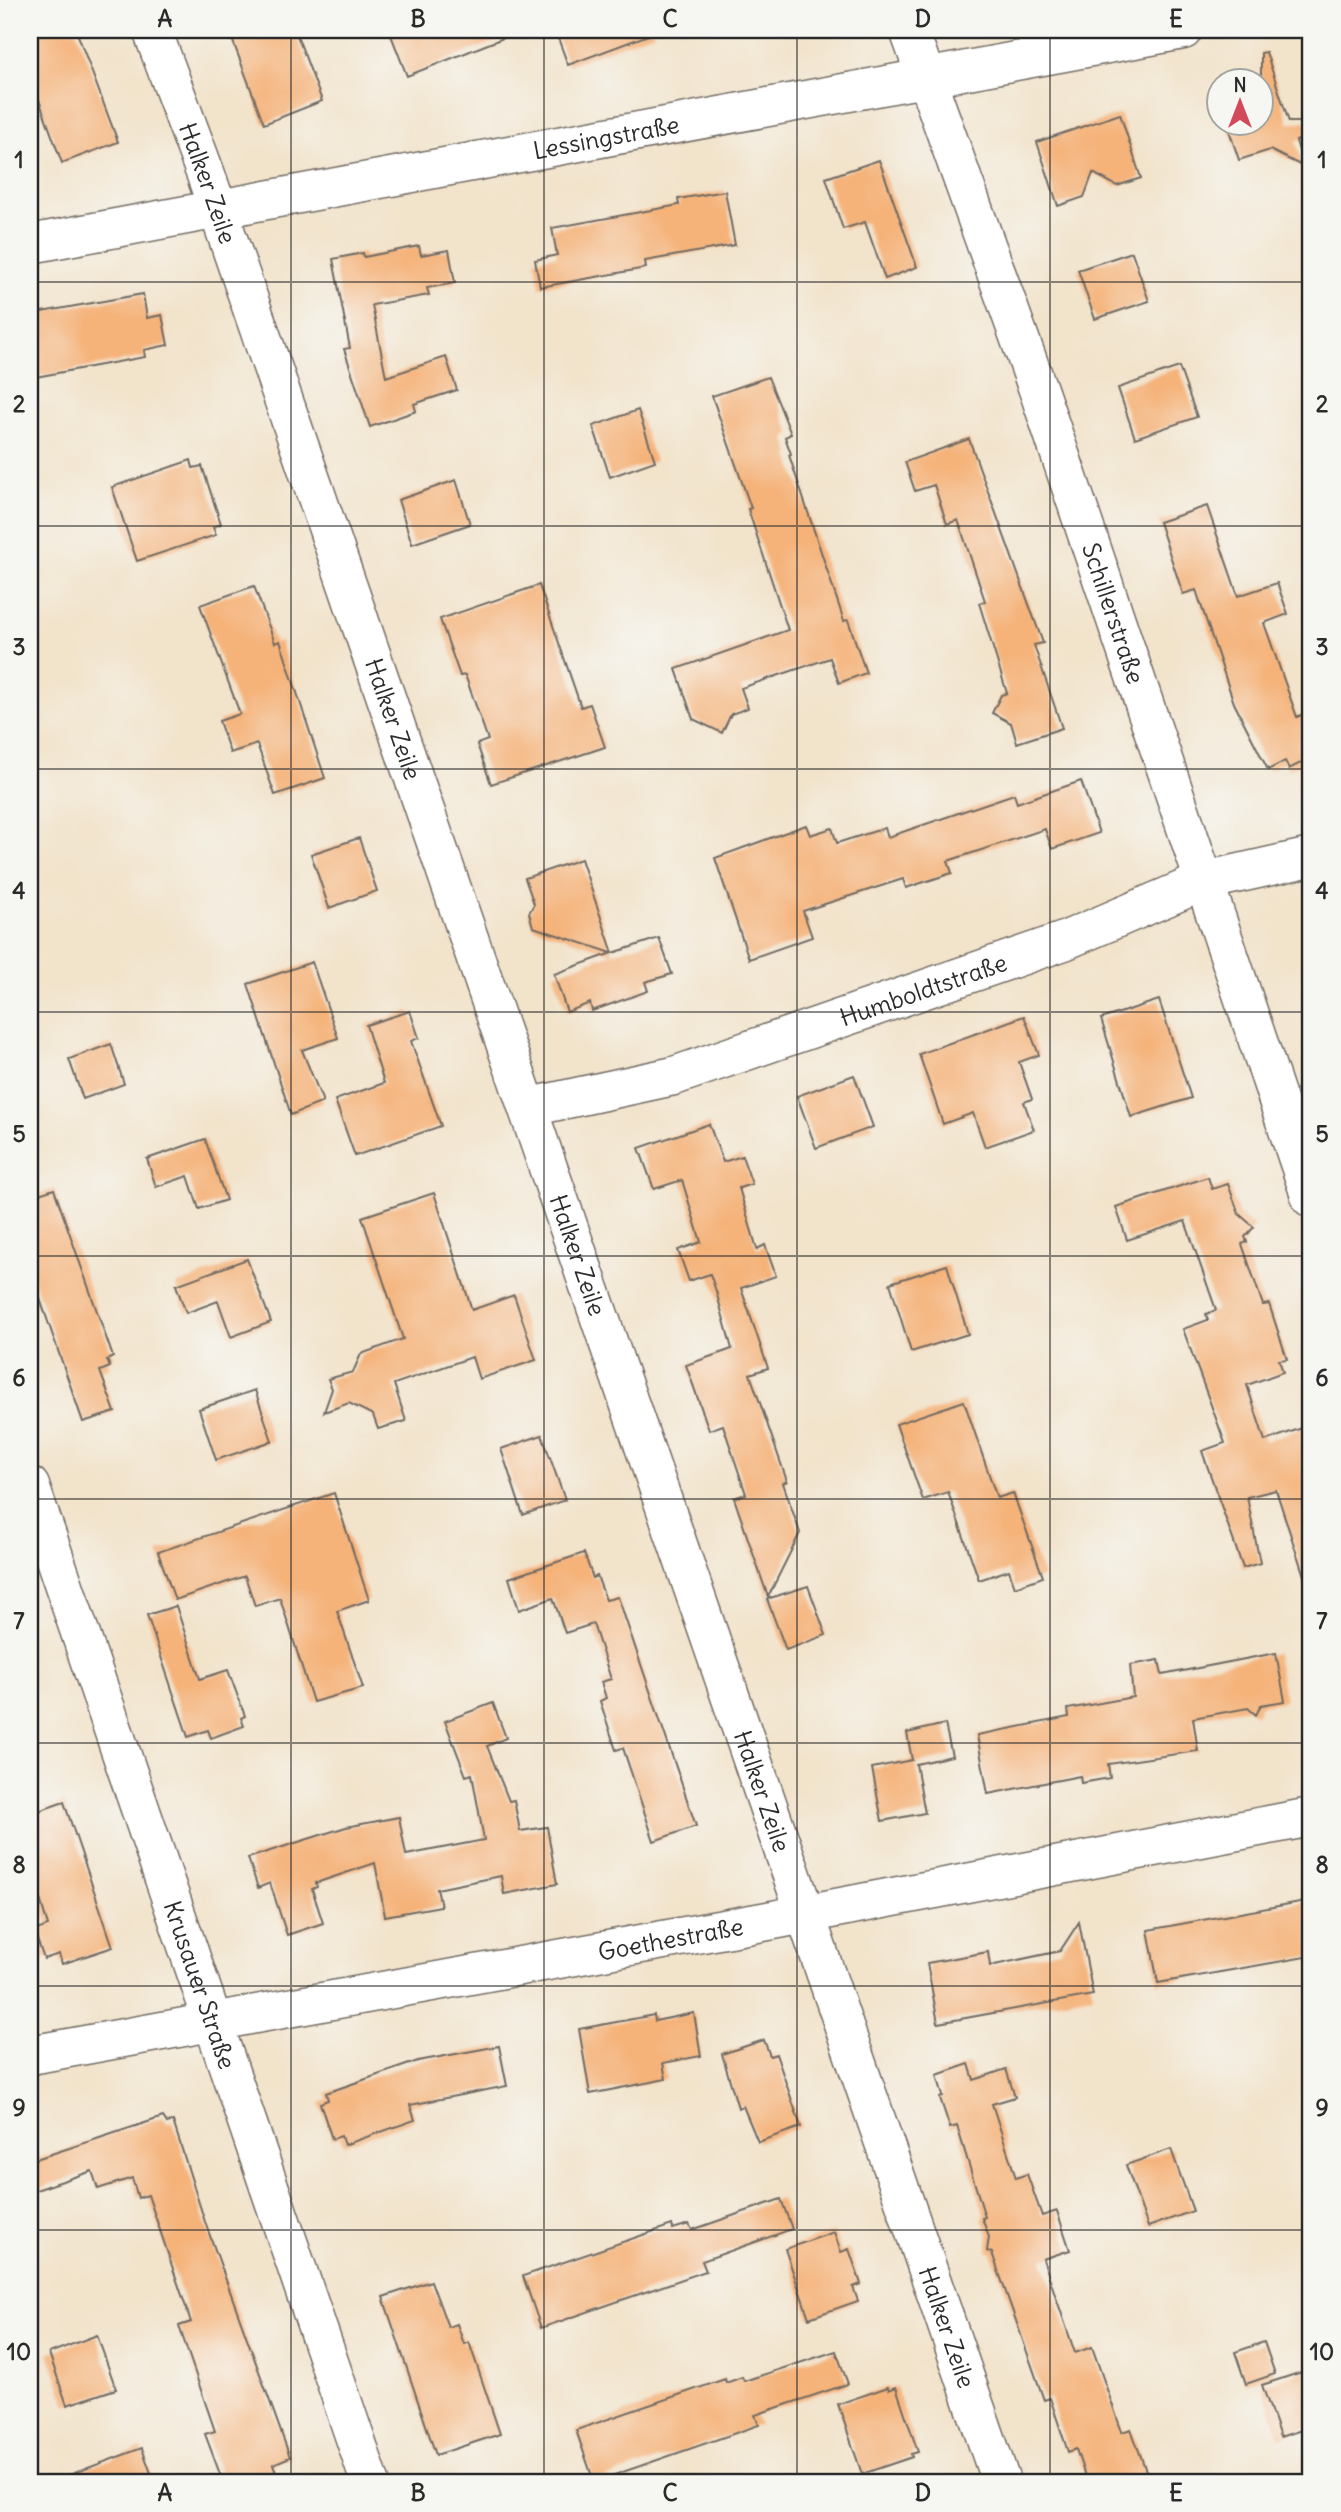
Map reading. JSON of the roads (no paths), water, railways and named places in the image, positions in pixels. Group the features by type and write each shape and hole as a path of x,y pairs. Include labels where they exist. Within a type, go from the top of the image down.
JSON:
{"street":[{"name":"Halker Zeile","path":"152,30 218,209 530,1107 803,1914 1001,2482"},
{"name":"Schillerstraße","path":"909,30 1040,395 1311,1198"},
{"name":"Lessingstraße","path":"30,244 1183,30"},
{"name":"Humboldtstraße","path":"530,1107 674,1076 1064,941 1204,881 1311,857"},
{"name":"Krusauer Straße","path":"30,1486 370,2482"},
{"name":"Goethestraße","path":"30,2055 1311,1818"}]}
